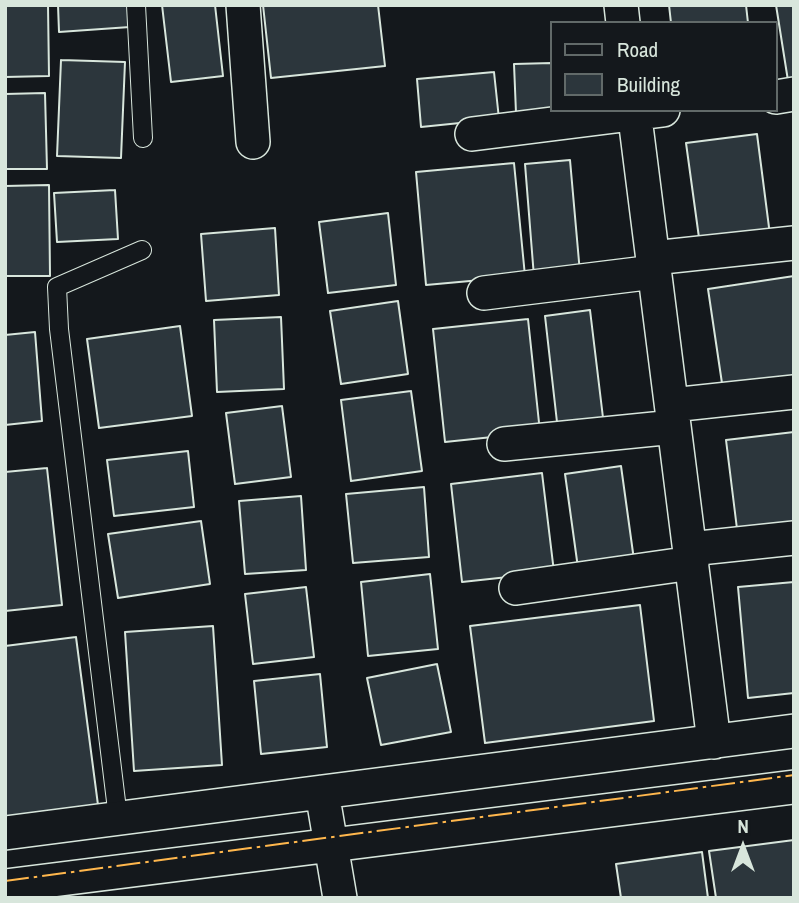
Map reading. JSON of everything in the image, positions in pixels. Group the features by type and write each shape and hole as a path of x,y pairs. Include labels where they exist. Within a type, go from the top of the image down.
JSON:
{"street":[{"path":"243,5 253,142"},
{"path":"471,134 636,112"},
{"path":"644,112 654,265 714,742"},
{"path":"484,293 794,243"},
{"path":"503,443 673,416 794,392"},
{"path":"516,588 794,538"},
{"path":"5,833 794,732"},
{"path":"5,886 794,787"},
{"path":"322,792 340,898"}],"lane":[{"path":"136,5 144,138"},
{"path":"118,818 61,343 57,287 142,250"}],"building":[{"path":"5,5 48,5 49,76 5,77"},
{"path":"58,5 129,5 130,27 59,32"},
{"path":"162,5 215,5 223,76 171,82"},
{"path":"263,5 378,5 385,66 271,78"},
{"path":"669,5 746,5 748,21 671,21"},
{"path":"776,5 794,5 794,86 789,87"},
{"path":"61,60 125,62 121,158 57,156"},
{"path":"550,63 550,110 516,113 514,64"},
{"path":"494,72 499,119 421,127 417,79"},
{"path":"45,93 47,169 6,169 5,94"},
{"path":"757,134 770,235 700,245 686,143"},
{"path":"570,160 580,273 534,277 525,164"},
{"path":"514,163 525,276 426,285 416,172"},
{"path":"49,185 50,276 5,276 5,186"},
{"path":"115,190 118,239 57,242 54,193"},
{"path":"388,213 396,285 328,293 319,222"},
{"path":"275,228 279,295 206,301 201,234"},
{"path":"794,276 794,380 723,390 708,289"},
{"path":"398,301 408,374 341,384 330,311"},
{"path":"590,310 604,426 558,431 545,316"},
{"path":"281,317 284,389 217,392 214,320"},
{"path":"528,319 540,432 445,442 433,329"},
{"path":"180,326 192,416 99,428 87,339"},
{"path":"35,332 42,421 5,425 5,335"},
{"path":"411,391 422,471 351,481 341,400"},
{"path":"282,406 291,477 235,484 226,413"},
{"path":"794,432 794,530 738,537 726,440"},
{"path":"188,451 194,507 114,516 107,460"},
{"path":"621,466 634,560 578,568 565,474"},
{"path":"47,468 62,605 5,611 5,472"},
{"path":"542,473 554,572 462,582 451,484"},
{"path":"424,487 429,557 353,563 346,494"},
{"path":"301,496 306,570 245,574 239,501"},
{"path":"201,521 210,584 118,598 108,534"},
{"path":"430,574 438,649 368,656 361,582"},
{"path":"794,582 794,693 748,698 738,587"},
{"path":"306,587 314,657 253,664 245,594"},
{"path":"640,605 654,721 485,743 470,626"},
{"path":"213,626 222,765 134,771 125,632"},
{"path":"76,637 98,805 5,817 5,646"},
{"path":"437,664 451,732 381,745 367,678"},
{"path":"320,674 327,747 261,754 254,681"},
{"path":"794,840 794,898 716,898 709,851"},
{"path":"702,852 708,898 621,898 616,864"}],"power":[{"path":"5,881 794,775"}]}
